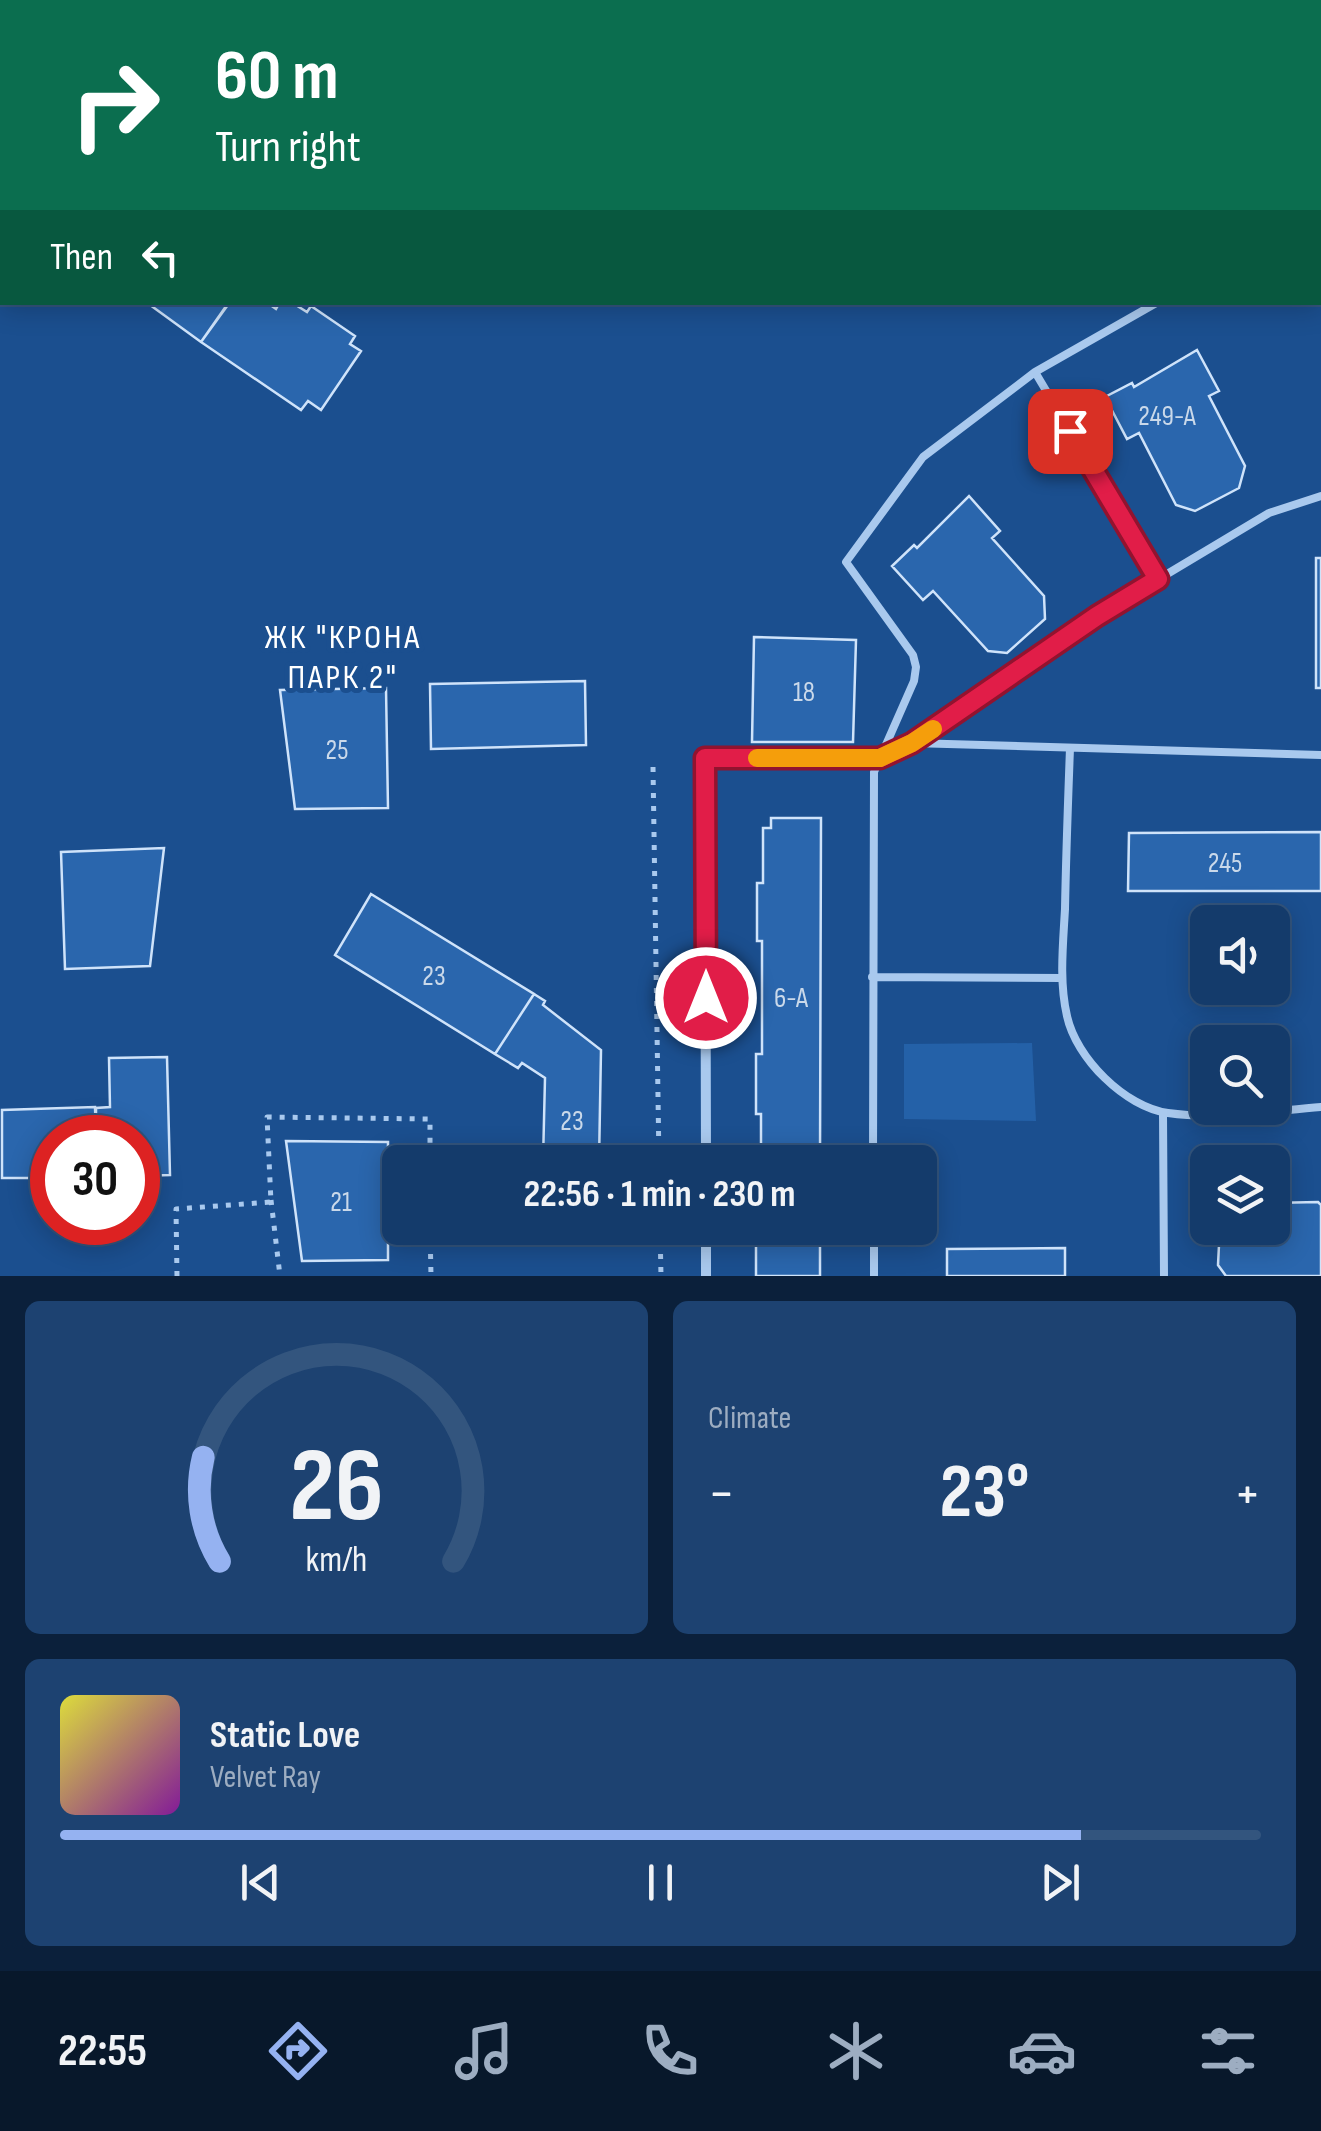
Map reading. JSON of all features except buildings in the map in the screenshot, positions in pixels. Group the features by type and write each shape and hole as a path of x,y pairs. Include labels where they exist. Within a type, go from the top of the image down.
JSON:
{"street":[{"path":"705,758 706,1145"},
{"path":"706,1245 706,1276"}],"lane":[{"path":"873,1145 874,772 914,681 916,667 912,655 846,562 923,457 1036,372 1153,305"},
{"path":"1036,372 1158,579"},
{"path":"705,758 880,758 912,743 1097,616 1269,513 1321,496"},
{"path":"912,743 1321,755"},
{"path":"1070,748 1062,978 1068,1019 1078,1044 1120,1092 1163,1113 1210,1116 1321,1107"},
{"path":"872,977 1062,978"},
{"path":"1163,1113 1164,1276"},
{"path":"874,1245 874,1276"}],"path":[{"path":"653,767 659,1145"},
{"path":"280,1276 267,1118 430,1119 430,1145"},
{"path":"177,1276 176,1209 271,1202 271,1198"},
{"path":"430,1245 430,1276"},
{"path":"660,1245 661,1276"}],"shaded area":[{"path":"1032,1043 1036,1121 904,1119 904,1044"}],"slow traffic":[{"path":"757,758 880,758 933,729"}],"district":[{"name":"ЖК \"КРОНА ПАРК 2\"","path":"343,656"}],"route":[{"path":"706,998 705,758 880,758 912,743 1097,616 1158,579 1070,431"}]}
